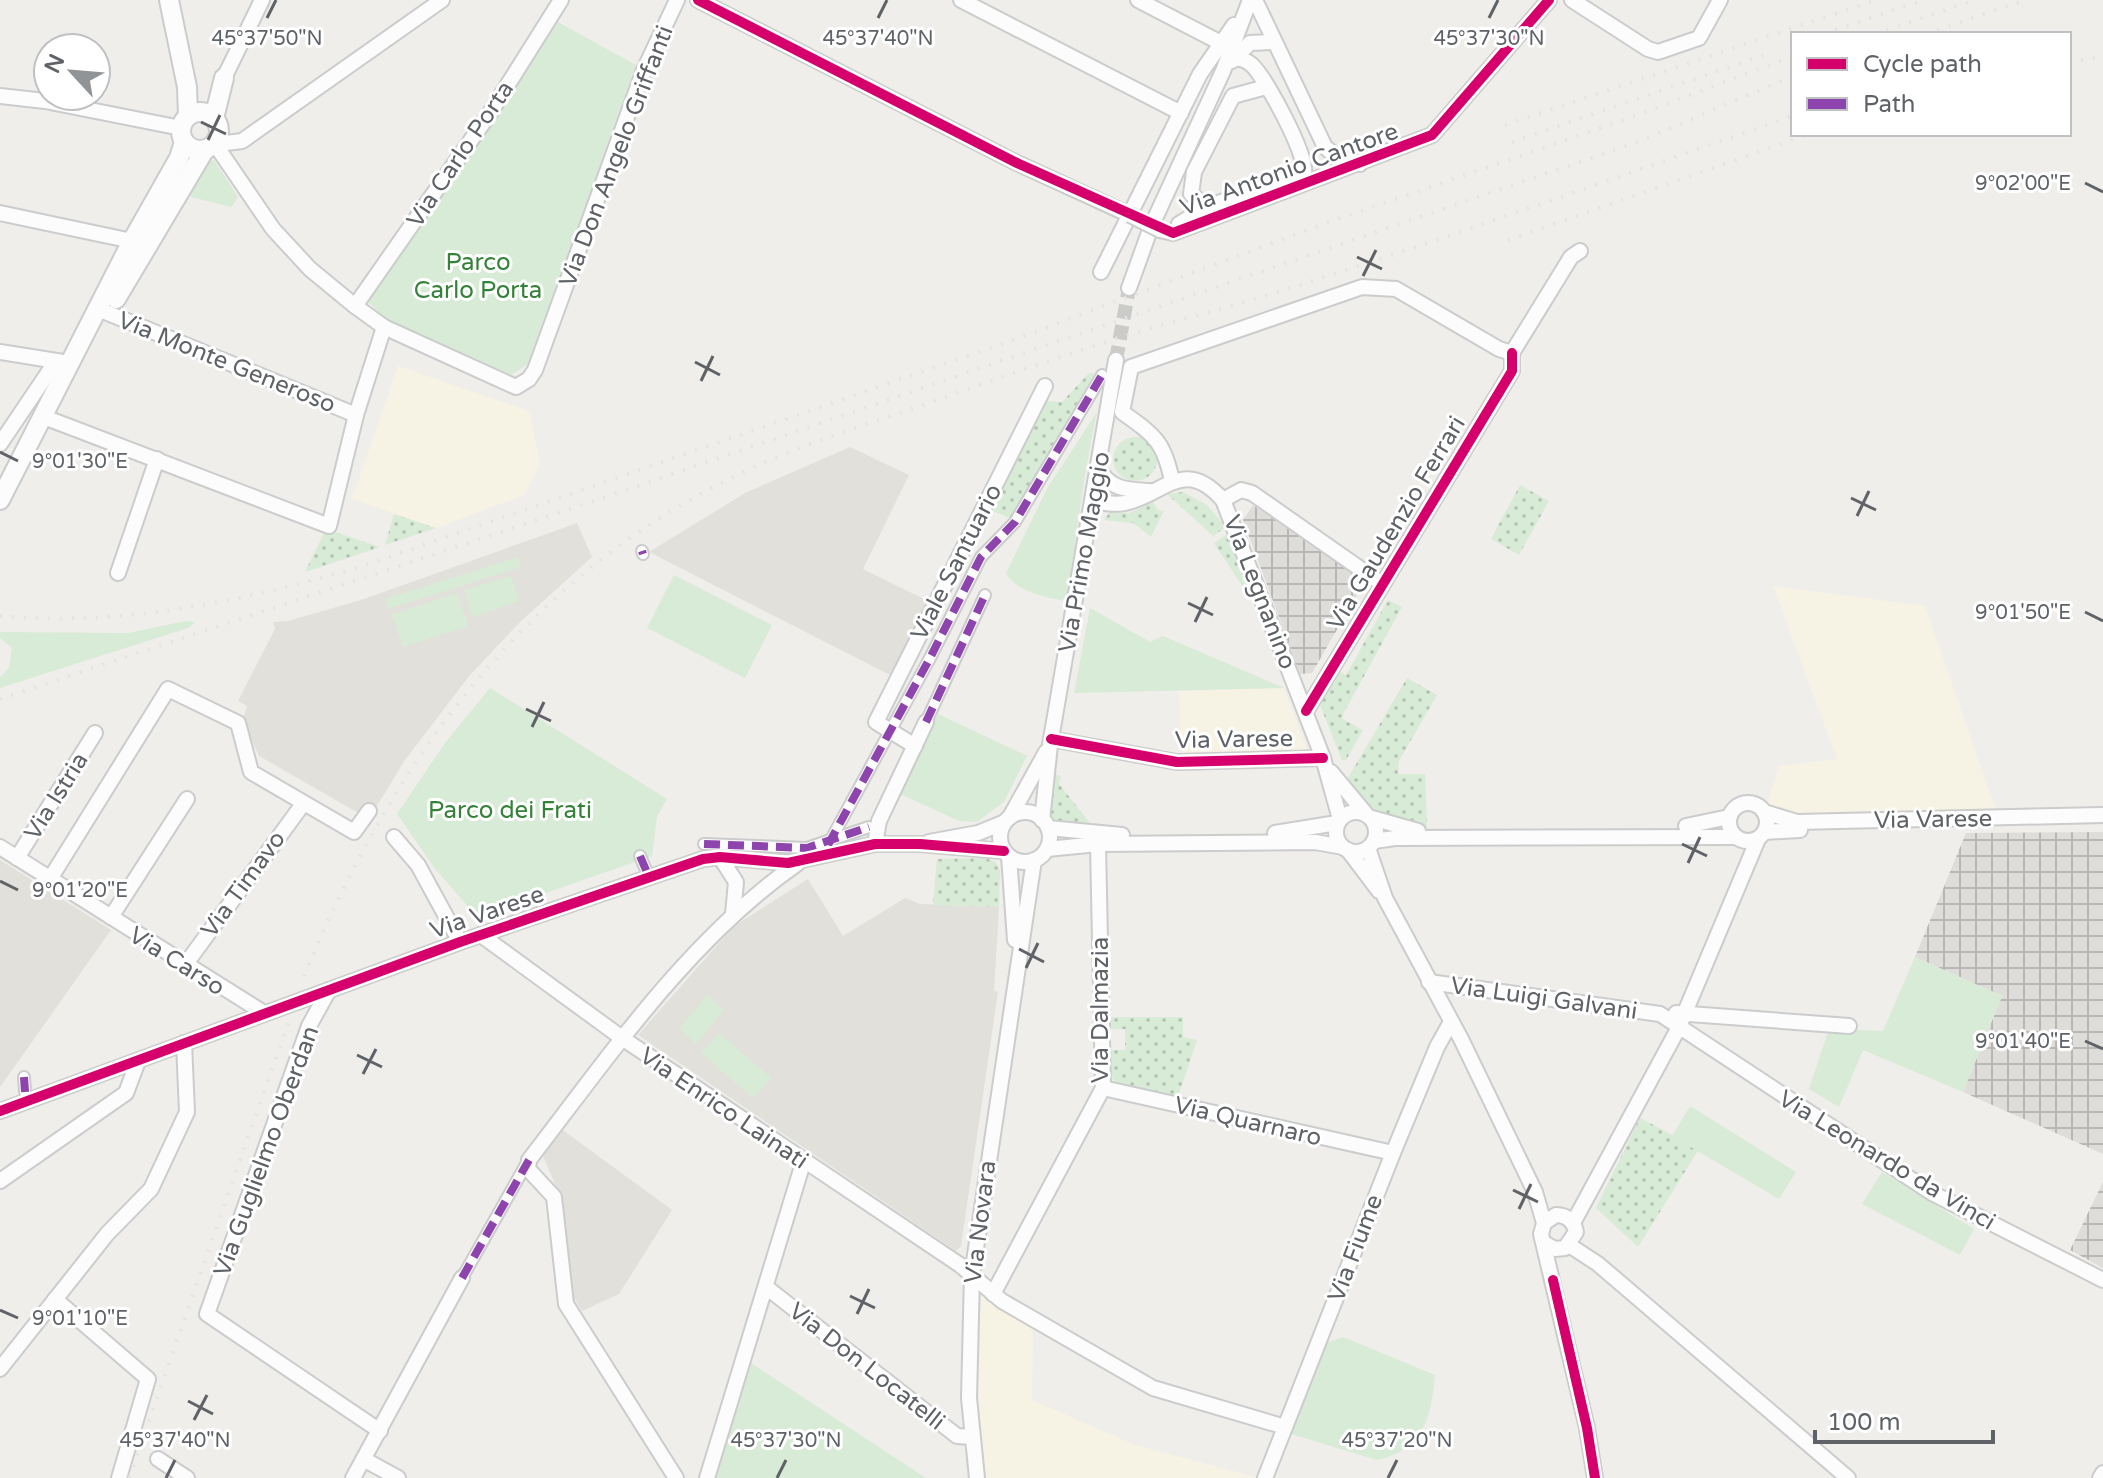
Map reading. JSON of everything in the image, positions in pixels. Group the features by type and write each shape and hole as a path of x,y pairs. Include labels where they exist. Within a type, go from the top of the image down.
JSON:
{"street":[{"path":"169,0 194,118 193,150 242,141 442,0"},
{"path":"103,311 132,241 179,158 194,118 224,78 262,0"},
{"name":"Via Carlo Porta","path":"355,306 490,113 561,0"},
{"name":"Via Don Angelo Griffanti","path":"384,327 508,386 523,384 535,370 644,70 677,0"},
{"name":"Via Antonio Cantore","path":"698,0 1017,163 1160,230 1173,233 1432,135 1549,0"},
{"path":"961,0 1181,113"},
{"path":"1138,0 1221,43"},
{"path":"1101,272 1181,113 1221,43 1252,0"},
{"path":"1252,0 1325,147 1337,157 1360,164"},
{"path":"1129,288 1151,227 1252,0"},
{"path":"1572,0 1648,49 1658,52 1699,38 1720,0"},
{"path":"1223,71 1250,43 1272,42"},
{"path":"1207,207 1191,194 1194,172 1233,96 1266,87 1250,64 1235,58"},
{"name":"Via Antonio Cantore","path":"1160,230 1172,228 1207,207 1304,172 1302,154 1266,87"},
{"path":"0,96 194,118 219,127 213,144 80,346 0,444"},
{"path":"44,417 329,526 356,415 384,327 310,269 273,229 213,144"},
{"path":"0,213 132,241"},
{"name":"Via Gaudenzio Ferrari","path":"1306,711 1512,371 1512,353 1571,257 1580,251"},
{"path":"1092,501 1118,504 1172,481 1166,451 1154,435 1122,412 1131,367 1362,287 1396,289 1499,349 1512,353"},
{"name":"Via Monte Generoso","path":"103,311 356,415"},
{"path":"0,352 64,362"},
{"name":"Via Primo Maggio","path":"1045,824 1051,742 1116,360"},
{"path":"0,500 44,417 64,362"},
{"name":"Viale Santuario","path":"1045,386 876,722 892,730 981,557 1015,522 1102,375"},
{"path":"118,573 157,459"},
{"path":"1098,467 1106,479 1117,487 1151,491"},
{"name":"Via Legnanino","path":"1172,481 1199,481 1223,500 1324,760 1339,821"},
{"path":"1223,500 1241,490 1252,493 1382,584"},
{"path":"875,844 879,821 985,595"},
{"path":"50,879 168,689 238,723 251,772 303,804 354,832 369,811"},
{"path":"828,844 892,730 915,746"},
{"name":"Via Istria","path":"17,858 95,733"},
{"name":"Via Primo Maggio","path":"1008,819 1051,742"},
{"name":"Via Varese","path":"1051,742 1177,762 1324,760"},
{"name":"Via Legnanino","path":"1324,760 1369,816"},
{"path":"111,917 187,799"},
{"path":"1595,1478 1587,1428 1553,1280 1564,1236 1678,1029 1767,823 1764,812 1754,803 1746,802 1737,806 1729,817 1729,826 1738,838 1748,865"},
{"name":"Via Timavo","path":"185,965 303,804"},
{"path":"1729,817 1686,826 1441,832 1410,830 1352,811 1339,821 1297,832 1196,836 1085,833 1045,824 1030,813 1008,819 1000,833 1006,854 1021,862 1034,860 1047,849 1098,844 1315,842 1345,849 1395,838 1761,836"},
{"name":"Via Varese","path":"1764,812 1784,820 1813,822 2103,815"},
{"path":"1369,816 1377,829 1371,845 1385,898"},
{"name":"Via Varese","path":"920,844 978,833 1008,819"},
{"path":"1339,821 1336,836 1385,898 1451,1022 1535,1192 1564,1236"},
{"path":"1045,824 1047,849"},
{"name":"Via Varese","path":"1761,836 2103,824"},
{"path":"704,844 802,848 828,844 862,827 869,827"},
{"path":"394,837 418,865 460,942"},
{"name":"Via Varese","path":"0,1111 460,942 649,877 720,857 769,863 800,862 849,847 875,844 920,844 1006,854"},
{"name":"Via Dalmazia","path":"993,1294 1103,1088 1098,844"},
{"name":"Via Carso","path":"0,847 234,997 264,1013"},
{"name":"Via Novara","path":"1006,854 1016,968"},
{"path":"640,856 649,877"},
{"path":"720,857 736,882 732,915"},
{"name":"Via Novara","path":"977,1478 972,1437 968,1335 972,1275 1034,860"},
{"path":"353,1478 462,1278 529,1165 622,1038 732,915 760,889 800,862"},
{"name":"Via Enrico Lainati","path":"481,935 622,1038 972,1275 993,1294 1153,1388 1285,1427"},
{"name":"Via Luigi Galvani","path":"1429,982 1660,1014 1683,1013 1849,1026"},
{"name":"Via Guglielmo Oberdan","path":"329,990 309,1026 207,1314 380,1431"},
{"name":"Via Carso","path":"230,1026 234,997"},
{"name":"Via Luigi Galvani","path":"1660,1014 1678,1029"},
{"name":"Via Fiume","path":"1265,1478 1434,1051 1451,1022"},
{"name":"Via Leonardo da Vinci","path":"1678,1029 1932,1193 2103,1280"},
{"path":"0,1369 107,1234 151,1189 187,1112 184,1043"},
{"path":"0,1181 126,1093 138,1061"},
{"path":"24,1077 25,1092"},
{"name":"Via Quarnaro","path":"1103,1088 1393,1153"},
{"path":"707,1478 803,1163"},
{"path":"529,1165 554,1197 566,1304 676,1478"},
{"path":"1535,1192 1544,1223 1541,1234 1564,1236"},
{"path":"1544,1223 1598,1264 1848,1478"},
{"name":"Via Don Locatelli","path":"766,1287 957,1436 972,1437"},
{"path":"55,1299 148,1379 119,1478"},
{"path":"158,1459 187,1478"},
{"path":"365,1460 398,1478"}],"shaded area":[{"path":"398,366 529,411 540,463 524,495 436,528 352,499"},
{"path":"850,447 909,475 863,569 930,602 892,676 649,552 745,493"},
{"path":"1253,505 1365,581 1312,673 1300,674 1243,520"},
{"path":"577,523 592,557 521,621 470,675 405,760 369,819 259,756 243,721 247,706 238,701 275,629 273,622 288,621 361,600"},
{"path":"1773,586 1925,606 1995,808 1813,818 1783,812 1768,803 1779,766 1837,759"},
{"path":"1284,688 1308,753 1181,755 1179,691"},
{"path":"2103,832 2103,1154 1963,1092 2002,996 1915,957 1966,833"},
{"path":"0,860 111,930 0,1087"},
{"path":"808,879 843,936 905,898 920,904 999,907 994,991 998,992 961,1246 956,1251 638,1035 734,926"},
{"path":"560,1128 672,1210 619,1294 582,1311 574,1298 556,1186 543,1156"},
{"path":"2103,1182 2103,1268 2070,1250"},
{"path":"981,1292 1033,1325 1032,1400 1135,1445 1260,1478 984,1478 978,1407"}],"green space":[{"name":"Parco Carlo Porta","path":"556,21 636,65 528,364 508,377 388,321 368,302"},
{"path":"214,160 238,197 231,207 179,194 198,165"},
{"path":"1089,373 1094,374 1011,519 989,509 1042,401 1062,402"},
{"path":"1097,412 1066,601 1033,593 1017,585 1006,573 1048,487"},
{"path":"1135,437 1150,444 1157,459 1150,474 1135,481 1120,474 1113,459 1120,444"},
{"path":"1520,485 1549,501 1519,555 1491,539"},
{"path":"1183,492 1207,505 1226,527 1213,536 1167,494"},
{"path":"1153,502 1158,510 1164,511 1151,537 1133,523 1104,520 1110,512 1129,513"},
{"path":"394,514 436,528 385,545"},
{"path":"326,529 380,547 305,572"},
{"path":"1229,533 1258,610 1214,543"},
{"path":"518,557 521,567 388,609 385,599"},
{"path":"674,575 772,625 745,678 647,628"},
{"path":"511,576 519,601 472,617 464,590"},
{"path":"457,593 468,626 403,647 392,615"},
{"path":"1388,600 1402,607 1341,718 1363,730 1346,760 1342,760 1320,705 1338,671 1346,675"},
{"path":"1090,608 1150,642 1163,636 1284,688 1074,693"},
{"path":"186,621 195,622 188,628 0,688 0,677 9,668 12,648 0,638 0,632 128,633"},
{"path":"1407,678 1437,695 1399,761 1398,774 1425,774 1427,827 1382,813 1362,800 1345,783"},
{"name":"Parco dei Frati","path":"490,688 667,799 657,816 652,856 477,917 436,870 397,814 445,743"},
{"path":"938,714 1027,756 1004,802 977,822 959,821 898,793"},
{"path":"1052,773 1061,776 1059,784 1090,823 1089,828 1061,823 1049,816 1047,809"},
{"path":"985,858 996,862 1000,871 999,907 933,905 937,859"},
{"path":"1915,957 2002,996 1963,1092 1863,1050 1839,1107 1809,1089 1829,1029 1883,1031"},
{"path":"707,995 724,1010 696,1044 679,1029"},
{"path":"1106,1017 1183,1017 1183,1037 1197,1040 1178,1097 1114,1081 1108,1071 1107,1050 1125,1050 1125,1029 1107,1029"},
{"path":"719,1033 771,1078 753,1098 701,1053"},
{"path":"1690,1106 1796,1172 1779,1199 1672,1136"},
{"path":"1640,1118 1699,1149 1638,1247 1596,1208"},
{"path":"1882,1172 1974,1229 1960,1255 1862,1204"},
{"path":"1343,1337 1435,1375 1431,1405 1422,1430 1415,1440 1393,1455 1377,1460 1291,1434 1326,1343"},
{"path":"748,1361 926,1478 713,1478"}],"tunnel":[{"path":"1116,360 1129,288"}],"railway":[{"path":"1505,125 1876,0"},
{"path":"1830,32 1923,0"},
{"path":"1881,32 1975,0"},
{"path":"1932,32 2025,0"},
{"path":"1512,142 1770,53"},
{"path":"0,616 94,618 187,608 279,589 369,564 1010,341 1326,223 1630,118 1791,57"},
{"path":"2071,62 2103,57"},
{"path":"0,699 591,502 1638,142 1791,77"},
{"path":"304,976 339,898 378,823 423,752 473,685 529,624 591,568 659,518 735,476 818,441 1089,348 1390,256 1791,117"},
{"path":"1508,240 1804,136"},
{"path":"129,1478 288,1023"}],"marked path":[{"path":"828,845 981,557 1015,522 1102,375"},
{"path":"926,722 985,595"},
{"path":"704,844 807,848 869,827"},
{"path":"640,856 649,877"},
{"path":"24,1077 25,1092"},
{"path":"462,1278 529,1160"}],"cycle path":[{"path":"698,0 1017,163 1173,233 1432,135 1549,0"},
{"path":"1306,711 1512,371 1512,353"},
{"path":"1051,739 1177,762 1323,758"},
{"path":"0,1111 460,942 703,859 720,857 788,863 875,844 920,844 1004,851"},
{"path":"1553,1280 1587,1428 1595,1478"}]}
